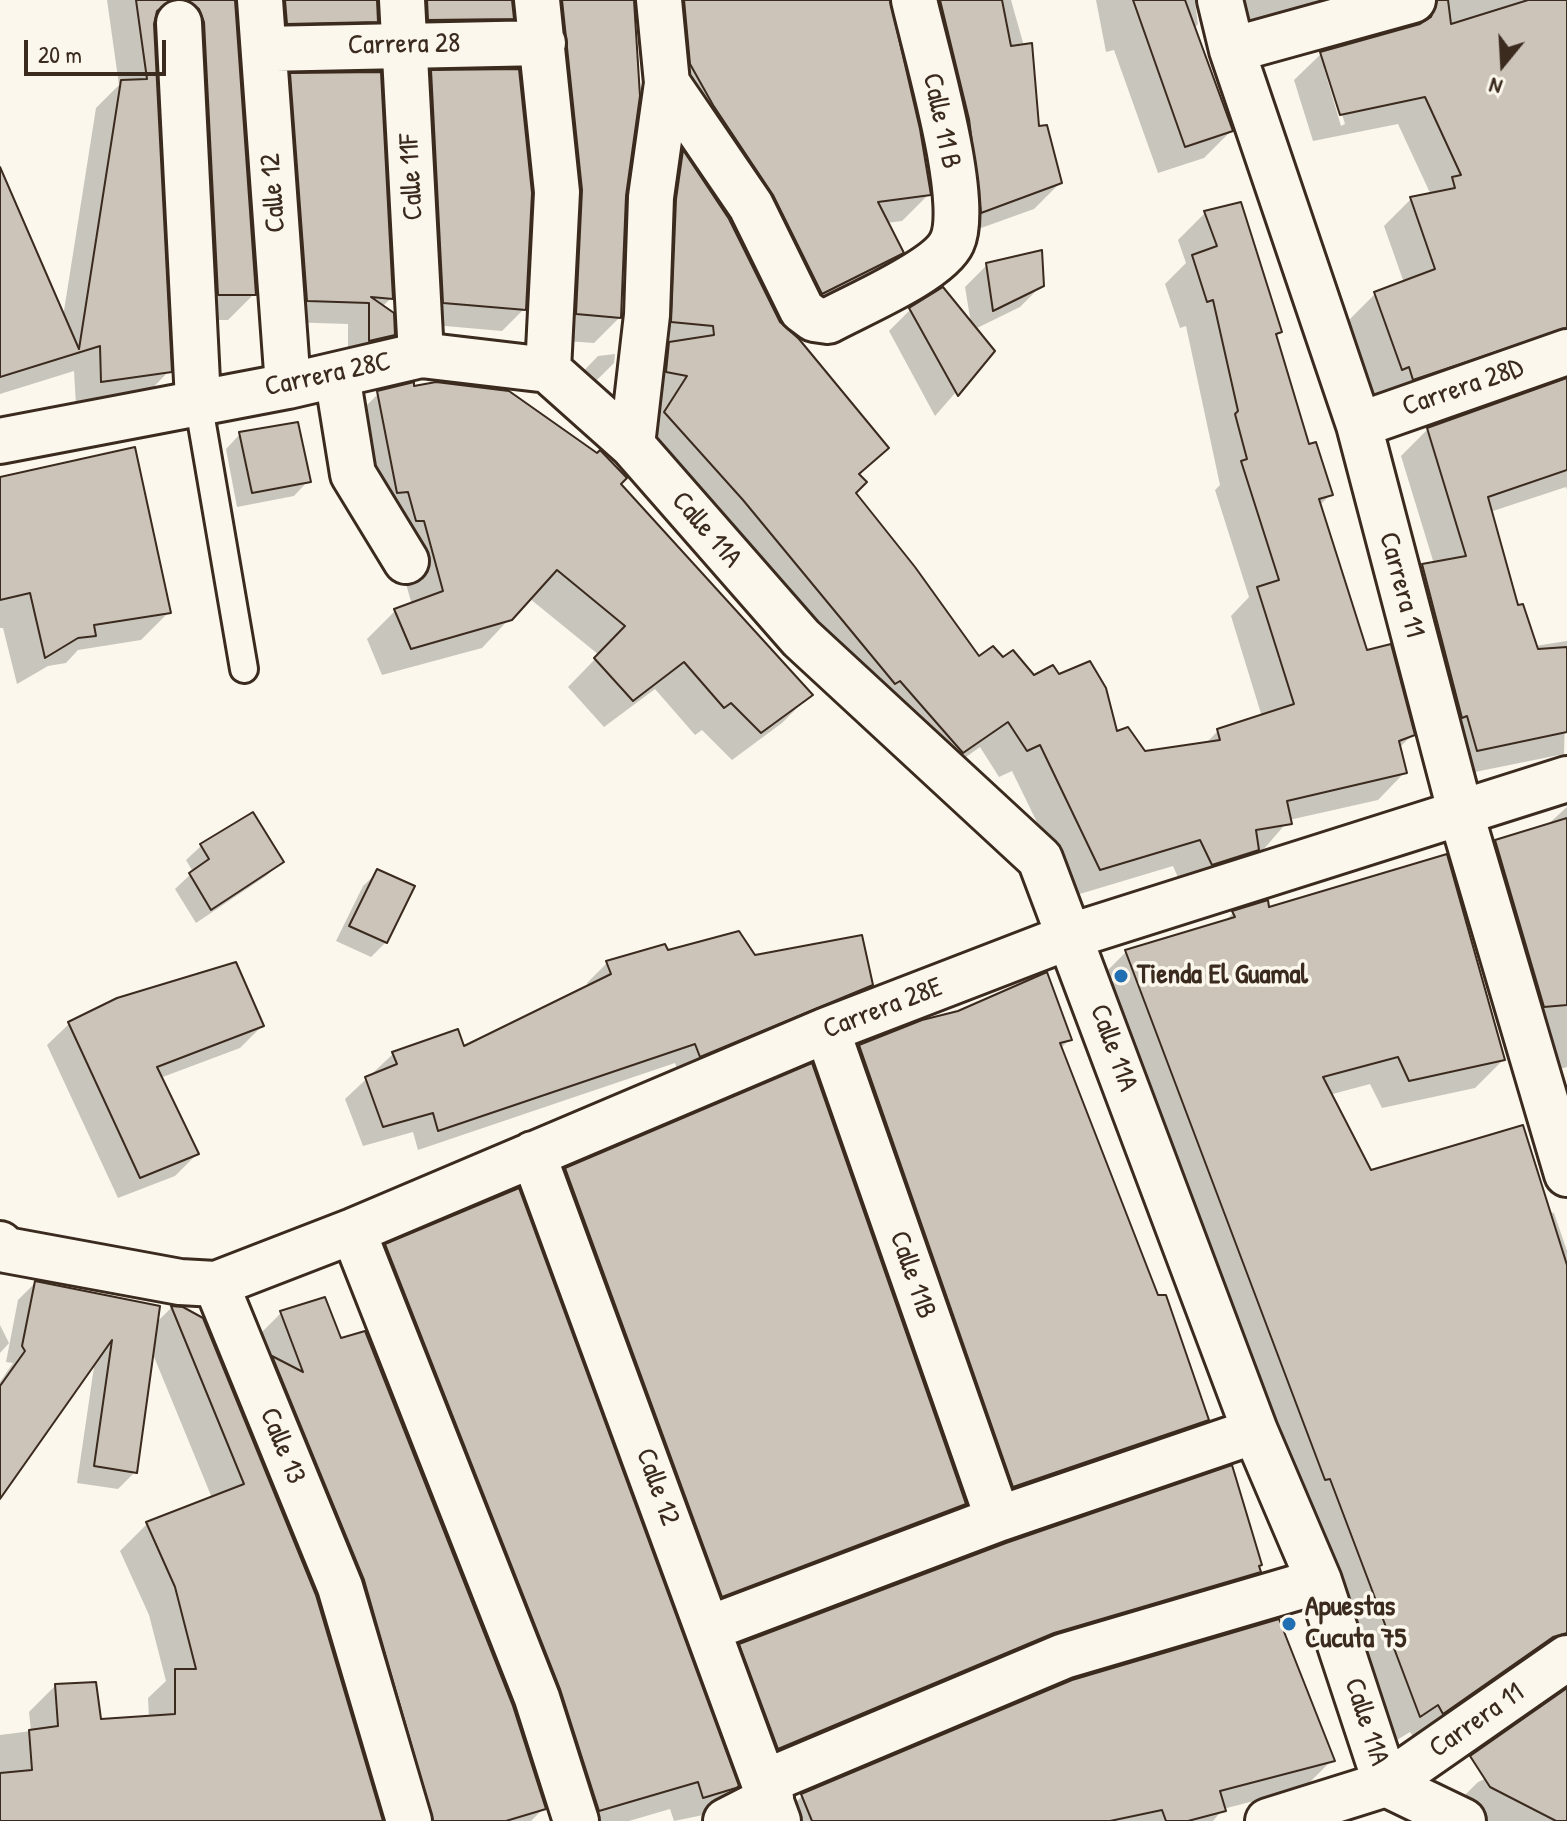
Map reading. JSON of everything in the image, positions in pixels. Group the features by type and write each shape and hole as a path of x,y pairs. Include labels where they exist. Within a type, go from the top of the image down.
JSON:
{"street":[{"name":"Calle 12","path":"260,0 288,386"},
{"name":"Calle 11F","path":"402,0 421,355"},
{"path":"537,0 557,192 548,370 632,445"},
{"path":"632,445 647,315 651,197 667,83 659,0"},
{"name":"Calle 11 B","path":"667,83 751,206 802,310 814,319 828,321 933,263 952,243 958,214 951,162 914,0"},
{"name":"Carrera 11","path":"1220,0 1232,50 1359,425 1461,814 1567,1174"},
{"path":"1232,50 1413,0"},
{"path":"179,23 198,401"},
{"name":"Carrera 28","path":"264,49 543,43"},
{"name":"Carrera 28D","path":"1359,425 1567,352"},
{"name":"Carrera 28C","path":"0,441 288,386 421,355 548,370"},
{"path":"337,375 353,474 406,561"},
{"name":"Calle 11A","path":"632,445 801,638 1040,859 1255,1431 1319,1581 1386,1784"},
{"name":"Carrera 28E","path":"216,1284 353,1231 827,1030 1071,936 1567,779"},
{"name":"Calle 11B","path":"827,1030 998,1519"},
{"name":"Calle 12","path":"533,1154 771,1800"},
{"path":"353,1231 537,1698 576,1821"},
{"path":"2,1255 180,1282 216,1284"},
{"name":"Calle 13","path":"216,1284 340,1587 409,1821"},
{"path":"710,1628 998,1519 1255,1431"},
{"path":"726,1821 1064,1656 1319,1581"},
{"name":"Carrera 11","path":"1268,1821 1386,1784 1567,1658"},
{"path":"1386,1784 1463,1821"}],"lane":[{"path":"198,401 244,669"}],"building":[{"path":"136,0 171,0 157,11 154,24 172,372 101,382 100,346 0,377 0,167 79,349 121,80 147,79"},
{"path":"187,0 235,0 256,295 218,295 204,22 199,9"},
{"path":"285,0 377,0 378,22 287,24"},
{"path":"427,0 512,0 514,19 428,20"},
{"path":"562,0 634,0 640,96 626,196 621,318 576,314 582,190"},
{"path":"684,0 890,0 920,129 931,195 878,202 904,253 822,294 773,195 713,105 690,64"},
{"path":"940,0 1002,0 1011,46 1032,43 1039,126 1047,125 1062,183 981,213 969,119"},
{"path":"1133,0 1185,0 1233,131 1185,147"},
{"path":"1437,0 1448,0 1451,24 1528,0 1567,0 1567,328 1413,380 1409,367 1402,370 1374,292 1435,269 1410,197 1455,188 1452,177 1461,175 1425,97 1340,115 1320,52 1420,24 1431,17"},
{"path":"519,69 532,193 526,310 443,303 431,70"},
{"path":"381,72 393,299 371,297 394,313 395,335 369,341 369,303 307,301 290,73"},
{"path":"683,150 729,219 780,322 799,339 889,448 859,474 867,482 856,493 915,567 979,656 993,646 1003,657 1013,650 1034,675 1053,665 1059,674 1090,661 1106,688 1117,731 1128,727 1145,751 1220,740 1217,729 1294,704 1257,587 1279,580 1241,461 1247,459 1213,300 1207,302 1192,255 1217,246 1204,211 1241,202 1282,332 1276,334 1309,444 1316,442 1333,495 1319,499 1367,650 1391,644 1415,735 1399,741 1407,773 1287,801 1292,824 1256,830 1259,850 1212,865 1200,840 1100,870 1040,745 1027,751 1008,722 963,753 900,681 895,684 743,500 664,412 687,376 666,372 669,342 714,335 713,326 671,322 676,199"},
{"path":"1042,250 1044,286 993,311 986,263"},
{"path":"943,287 995,351 958,396 909,308"},
{"path":"1567,378 1567,470 1488,497 1518,605 1523,604 1538,649 1567,647 1567,732 1477,751 1467,716 1462,718 1422,564 1466,556 1427,428"},
{"path":"414,382 414,386 436,382 509,391 597,453 600,450 627,478 621,484 813,695 761,733 731,703 724,708 684,662 633,701 594,658 625,626 557,570 512,620 411,649 394,609 443,591 424,521 416,521 408,492 397,493 377,391"},
{"path":"298,422 311,482 252,493 239,432"},
{"path":"135,447 171,613 94,625 96,636 78,638 45,658 30,593 0,600 0,477"},
{"path":"253,812 284,862 211,910 189,873 209,859 200,844"},
{"path":"1567,818 1567,1005 1544,1007 1495,840"},
{"path":"1447,854 1505,1060 1409,1081 1398,1057 1323,1077 1371,1170 1523,1125 1567,1265 1567,1633 1553,1637 1443,1714 1438,1705 1420,1717 1330,1479 1325,1480 1125,950 1235,917 1232,911 1268,900 1269,907"},
{"path":"377,869 415,886 387,943 349,926"},
{"path":"739,931 755,955 862,935 873,985 700,1057 695,1044 438,1131 433,1113 383,1127 365,1077 397,1064 392,1052 458,1029 464,1046 611,974 606,961 665,944 668,950"},
{"path":"236,962 264,1026 157,1067 199,1154 140,1178 68,1022 117,998"},
{"path":"1047,972 1072,1040 1060,1043 1158,1295 1166,1295 1209,1420 1013,1487 859,1045 922,1020 958,1011"},
{"path":"812,1063 966,1504 722,1597 565,1168"},
{"path":"519,1188 739,1786 736,1788 703,1798 698,1782 599,1811 560,1689 385,1244"},
{"path":"35,1281 160,1306 137,1473 94,1466 112,1340 0,1499 0,1386 25,1351 22,1346"},
{"path":"325,1297 341,1338 365,1331 513,1706 546,1809 506,1821 433,1821 364,1580 272,1356 303,1372 280,1311"},
{"path":"171,1306 183,1307 203,1318 316,1595 383,1821 0,1821 0,1773 32,1770 29,1730 58,1726 55,1684 96,1682 101,1719 175,1714 175,1669 196,1669 175,1587 146,1522 244,1484"},
{"path":"1232,1465 1262,1565 1259,1566 1261,1572 1054,1633 778,1749 739,1644 1006,1543"},
{"path":"1279,1619 1335,1761 1220,1791 1226,1811 1188,1821 1166,1821 1162,1810 1110,1821 812,1821 801,1794 1072,1680"},
{"path":"1567,1688 1567,1821 1556,1821 1490,1787 1470,1756"}],"place":[{"name":"Tienda El Guamal","path":"1121,976"},
{"name":"Apuestas Cucuta 75","path":"1289,1624"}]}
